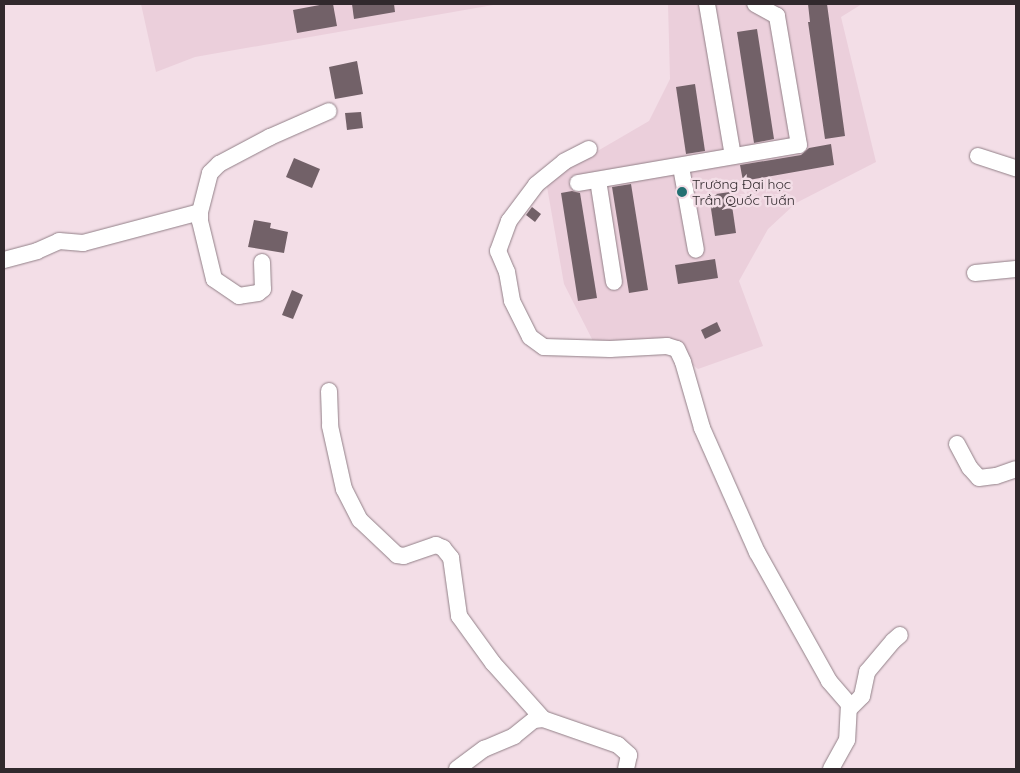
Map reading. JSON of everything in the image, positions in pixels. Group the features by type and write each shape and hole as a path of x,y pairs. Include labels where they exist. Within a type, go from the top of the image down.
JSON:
{"street":[{"path":"707,4 733,156"},
{"path":"578,183 681,167 800,145 777,16 756,4"},
{"path":"262,262 263,289 258,293 239,296 217,282 210,270 200,212 208,177 215,167 270,137 329,111"},
{"path":"588,149 564,162 536,185 509,221 498,251 507,272 514,306 530,337 544,347 610,350 666,346 677,349 683,362 702,428 757,552 822,670 850,708"},
{"path":"978,156 1016,168"},
{"path":"681,167 696,250"},
{"path":"598,180 614,282"},
{"path":"4,260 37,251 59,240 82,243 200,212"},
{"path":"975,273 1016,269"},
{"path":"329,391 330,426 344,489 360,520 397,555 404,556 436,545 443,548 451,558 459,616 492,663 543,719"},
{"path":"957,444 970,468 980,478 996,476 1016,468"},
{"path":"835,769 847,740 850,708 862,696 868,672 874,663 900,635"},
{"path":"457,769 484,749 509,739 532,724 534,720 543,719 618,745 629,755 626,769"}],"shaded area":[{"path":"141,4 499,4 195,57 156,72"},
{"name":"Trường Đại học Trần Quốc Tuấn","path":"668,4 862,4 841,17 876,162 796,203 768,229 739,281 763,346 698,369 663,342 593,341 564,284 546,181 649,121 670,79"}],"building":[{"path":"333,4 337,26 297,33 293,10"},
{"path":"352,4 394,4 395,12 354,19"},
{"path":"808,4 827,4 845,136 825,139 808,22 810,22"},
{"path":"757,29 774,139 754,143 737,32"},
{"path":"357,61 363,94 335,99 329,67"},
{"path":"695,84 705,151 686,154 676,87"},
{"path":"361,112 363,128 347,130 345,113"},
{"path":"831,144 834,165 743,181 740,165 801,155 809,148"},
{"path":"294,158 320,169 312,188 286,177"},
{"path":"631,184 648,290 629,293 612,187"},
{"path":"572,191 580,193 597,298 578,301 561,193"},
{"path":"730,192 736,233 715,236 709,195"},
{"path":"532,207 541,214 535,222 526,215"},
{"path":"254,220 271,223 270,228 288,232 284,253 248,247"},
{"path":"715,259 718,278 678,284 675,265"},
{"path":"292,290 303,295 293,319 282,315"},
{"path":"717,322 721,331 705,339 701,330"}],"place":[{"name":"Trường Đại học Trần Quốc Tuấn","path":"682,192"}]}
